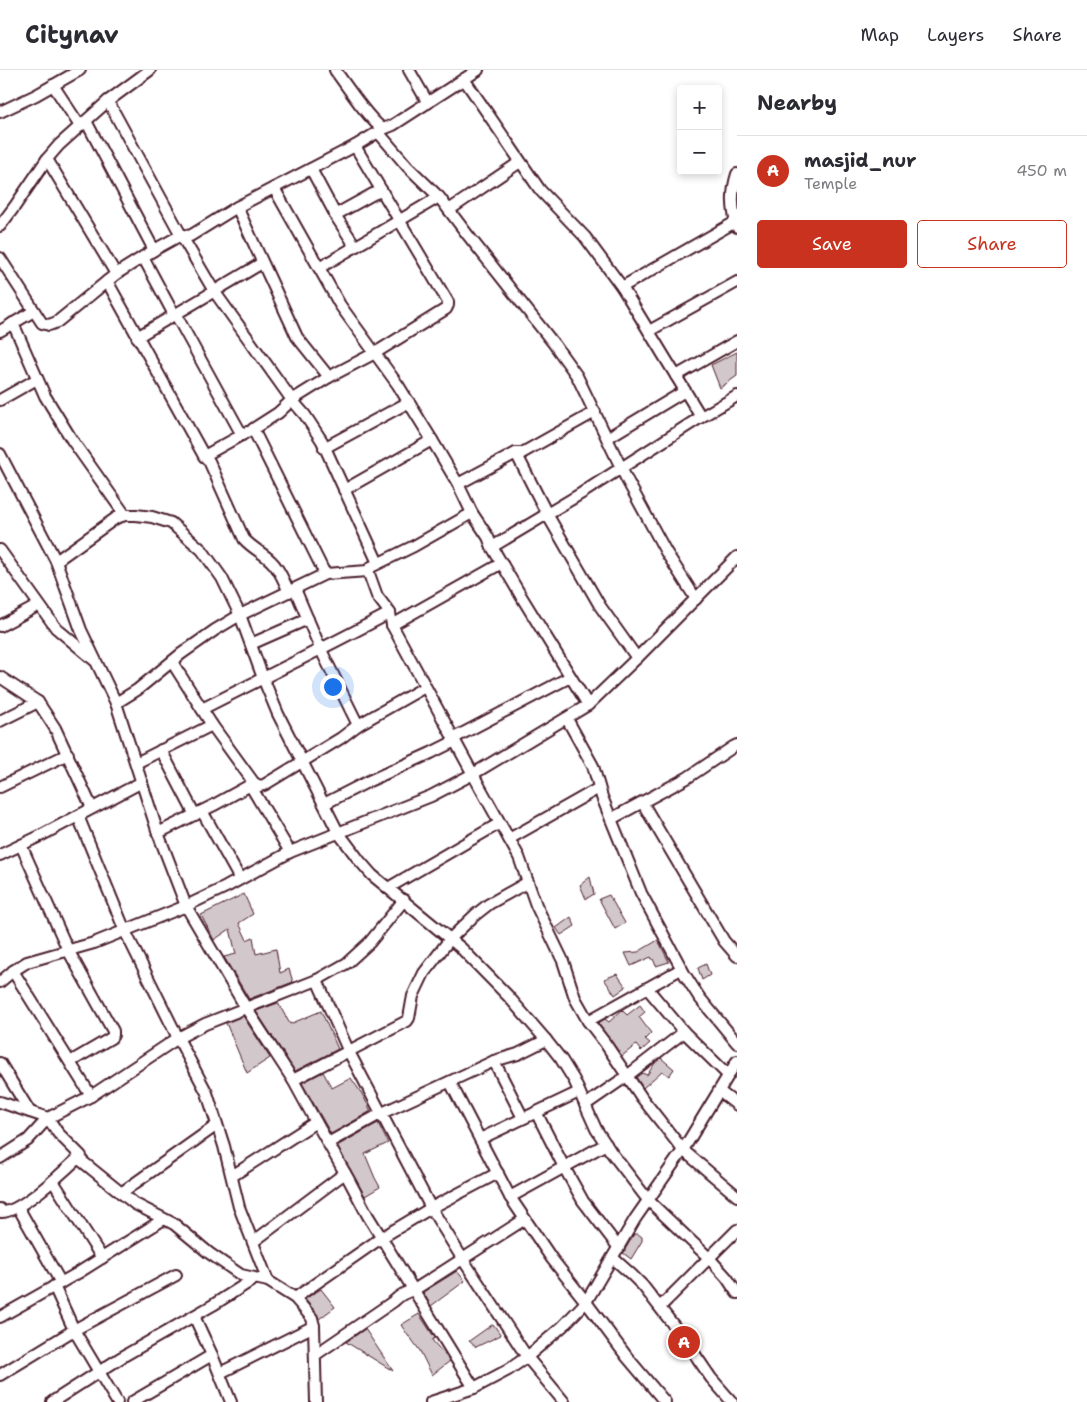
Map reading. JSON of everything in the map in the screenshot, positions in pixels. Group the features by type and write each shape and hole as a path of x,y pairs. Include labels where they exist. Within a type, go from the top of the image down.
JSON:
{"street":[{"path":"0,112 80,70"},
{"path":"0,226 59,144 108,101 150,70"},
{"path":"335,70 379,126 407,166 439,197 577,376 621,468 666,552 696,599"},
{"path":"409,70 428,103"},
{"path":"0,258 42,323 49,325 57,322 116,274 154,250 181,235 190,236 237,207 392,125 478,70"},
{"path":"464,79 540,190 586,237 622,286 701,417"},
{"path":"53,85 83,124 154,250"},
{"path":"108,101 181,235 214,291 292,400 306,415 322,442 378,563"},
{"path":"204,456 253,429 278,413 292,400 329,377 375,353 446,309 448,305 400,220 354,146"},
{"path":"47,159 116,274"},
{"path":"449,210 520,162"},
{"path":"311,169 335,215 352,241 353,248"},
{"path":"622,286 737,224 732,188 737,174"},
{"path":"274,188 340,305 409,402 458,484 492,547 588,705"},
{"path":"335,215 382,191"},
{"path":"319,268 439,197"},
{"path":"237,207 297,338 329,377"},
{"path":"143,257 242,434"},
{"path":"137,337 262,263"},
{"path":"107,281 204,456 209,461 244,539 276,567 308,619 358,725"},
{"path":"649,331 737,282"},
{"path":"0,331 34,311"},
{"path":"13,323 45,396 72,440 125,514"},
{"path":"676,376 737,341"},
{"path":"0,400 36,379"},
{"path":"607,438 685,391"},
{"path":"492,547 737,396"},
{"path":"324,448 409,402"},
{"path":"458,484 516,453 522,453 595,412"},
{"path":"253,429 325,574"},
{"path":"344,490 432,440"},
{"path":"516,453 547,514 600,606 638,658"},
{"path":"0,454 56,561 81,630 116,703 158,833 186,906 246,1008 293,1080 381,1238 474,1388"},
{"path":"116,703 215,630 240,616 325,574 368,571 378,563 414,546 472,513"},
{"path":"56,561 116,518 125,514 152,517 171,523 202,550 222,578 240,616 278,714 338,832 372,875 450,939 490,977 546,1040 570,1073 596,1128 606,1144 648,1200 709,1258 727,1278 737,1293"},
{"path":"0,550 56,628 97,662"},
{"path":"0,982 27,962 94,943 186,906 290,852 431,796 473,774 588,705 638,658 737,557"},
{"path":"392,624 502,563"},
{"path":"368,571 377,596 390,613 392,624 425,687 519,857 541,918 563,961 575,998 588,1021 642,1098 683,1150 737,1196"},
{"path":"0,626 39,605"},
{"path":"202,709 322,650 390,613"},
{"path":"251,644 308,619"},
{"path":"172,662 252,784 290,852"},
{"path":"0,677 38,702 55,728 92,808"},
{"path":"324,804 369,781 431,754 570,677"},
{"path":"158,833 252,784 264,785 303,762 358,725 425,687"},
{"path":"0,721 38,702"},
{"path":"567,719 593,766 610,819 642,893 681,969 699,996 737,1043"},
{"path":"136,764 212,725"},
{"path":"610,819 687,778 737,745"},
{"path":"162,750 198,813 240,879"},
{"path":"0,787 68,754"},
{"path":"0,854 142,782"},
{"path":"509,839 599,788"},
{"path":"642,802 724,941 737,956"},
{"path":"78,816 125,930 207,1093 224,1146 239,1206 268,1281"},
{"path":"388,888 500,823"},
{"path":"21,844 68,950 113,1031 111,1038 70,1062"},
{"path":"293,1080 407,1021 413,996 424,973 450,939 489,904 528,882"},
{"path":"0,1158 28,1140 48,1118 92,1096 178,1038 205,1024 317,980 347,964 370,942 404,900"},
{"path":"588,1021 681,969"},
{"path":"14,971 92,1096"},
{"path":"317,980 350,1052 431,1208 527,1357 564,1402"},
{"path":"648,988 684,1032 728,1076"},
{"path":"586,1105 628,1076 684,1032"},
{"path":"328,1143 382,1114 494,1061 518,1054 546,1040"},
{"path":"494,1061 523,1118"},
{"path":"430,1402 474,1388 508,1370 527,1357 563,1326 586,1302 635,1219 683,1150 737,1061"},
{"path":"0,1063 30,1112"},
{"path":"450,1082 510,1197 552,1259 627,1357 665,1402"},
{"path":"719,1091 737,1104"},
{"path":"480,1138 579,1092"},
{"path":"0,1102 48,1118 58,1133 81,1156 53,1181 18,1207 8,1212 2,1212 0,1209"},
{"path":"536,1112 583,1201 619,1248"},
{"path":"232,1176 316,1122"},
{"path":"121,1193 217,1125"},
{"path":"510,1197 606,1144"},
{"path":"78,1158 135,1204 174,1224 241,1275 268,1281 295,1298 312,1318 314,1326 316,1402"},
{"path":"253,1242 346,1173"},
{"path":"295,1298 381,1238 431,1208 498,1173"},
{"path":"53,1181 102,1258"},
{"path":"18,1207 58,1284 74,1330 117,1402"},
{"path":"0,1317 102,1258 164,1219"},
{"path":"315,1355 399,1296 414,1290 525,1219"},
{"path":"660,1307 737,1230"},
{"path":"613,1258 638,1280 685,1340 711,1378 732,1402"},
{"path":"0,1375 74,1330 176,1274"},
{"path":"52,1402 68,1397 99,1372 122,1357 254,1279"},
{"path":"194,1316 231,1402"},
{"path":"220,1373 314,1326"},
{"path":"132,1402 212,1355"}],"building":[{"path":"737,352 737,376 720,388 711,365"},
{"path":"590,877 594,894 586,899 580,885"},
{"path":"244,894 253,914 239,923 247,940 253,937 256,954 276,949 280,973 289,969 293,982 249,999 224,957 236,954 230,929 214,940 201,915"},
{"path":"609,895 625,923 615,929 599,899"},
{"path":"571,917 575,926 561,935 556,928"},
{"path":"658,940 669,962 656,966 651,957 631,966 625,953 638,952"},
{"path":"706,964 710,975 702,980 698,968"},
{"path":"617,974 626,987 615,995 604,979"},
{"path":"278,1003 290,1024 321,1011 338,1049 295,1071 256,1011"},
{"path":"640,1005 645,1012 639,1017 651,1033 645,1039 650,1043 641,1051 636,1045 622,1056 598,1023 605,1019 609,1022 622,1010 627,1015"},
{"path":"243,1016 270,1058 247,1073 226,1023"},
{"path":"661,1058 674,1069 669,1076 662,1071 643,1088 636,1077 642,1073 647,1075"},
{"path":"323,1072 332,1088 351,1078 371,1111 331,1134 302,1083"},
{"path":"378,1123 388,1143 365,1154 380,1187 365,1196 337,1146"},
{"path":"634,1234 642,1237 642,1241 631,1259 623,1253"},
{"path":"457,1271 465,1281 431,1306 423,1292"},
{"path":"321,1289 335,1307 319,1319 305,1299"},
{"path":"419,1314 435,1338 432,1340 450,1361 432,1375 420,1351 401,1325"},
{"path":"493,1324 501,1335 476,1347 469,1341"},
{"path":"365,1329 393,1371 346,1342"}],"place":[{"name":"masjid_nur","path":"684,1342"}]}
